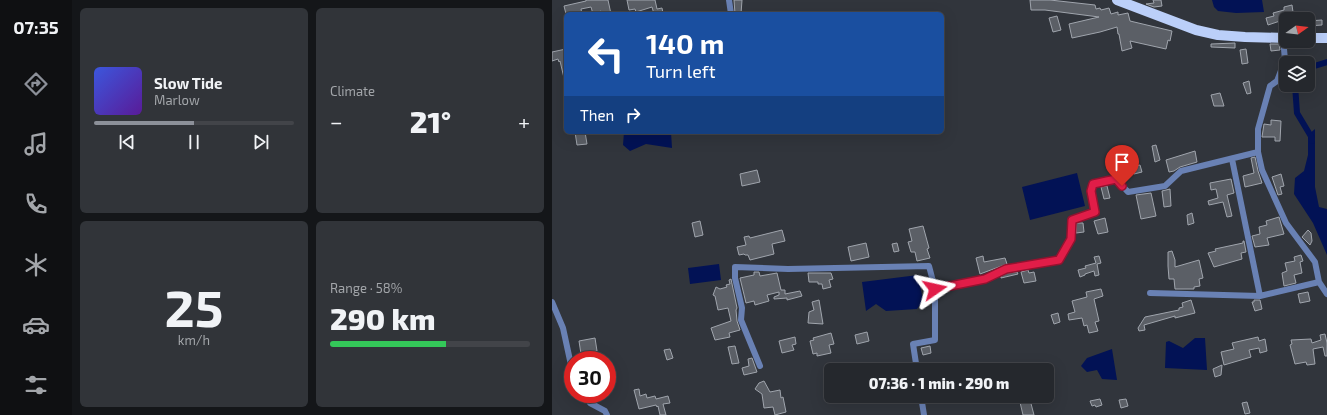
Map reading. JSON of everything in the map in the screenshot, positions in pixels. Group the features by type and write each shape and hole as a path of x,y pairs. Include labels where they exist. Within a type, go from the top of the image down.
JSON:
{"main road":[{"path":"1117,0 1196,30 1218,35 1279,38"},
{"path":"1315,38 1327,38"}],"street":[{"path":"729,0 731,12"},
{"path":"1284,48 1285,60 1277,81 1270,86 1258,130 1258,152 1262,170 1286,223 1315,262 1319,282 1327,294"},
{"path":"935,289 985,279 1006,269 1059,260 1071,239 1072,220 1095,212 1091,191 1093,184 1116,179 1128,192 1165,186 1181,171 1258,152"},
{"path":"1232,158 1260,296"},
{"path":"760,366 741,320 742,308 735,278 735,267 788,269 929,266 935,289 935,340 913,344 916,363"},
{"path":"1150,293 1260,296 1319,282"},
{"path":"552,302 563,328 568,351"},
{"path":"590,403 605,411 607,415"},
{"path":"922,403 924,415"}],"shaded area":[{"path":"1212,0 1262,0 1264,12 1236,13 1218,11 1214,7"},
{"path":"1315,129 1315,187 1319,207 1327,209 1327,255 1313,223 1294,194 1295,178 1304,171 1308,155 1308,135"},
{"path":"624,134 671,134 672,148 646,144 630,151 623,145"},
{"path":"1077,173 1085,206 1030,220 1022,187"},
{"path":"719,264 721,280 690,284 688,268"},
{"path":"918,275 923,300 917,309 886,311 876,304 866,311 862,282"},
{"path":"1195,338 1205,338 1207,370 1165,368 1166,342 1169,341 1183,348"},
{"path":"1112,349 1117,380 1102,379 1097,370 1087,372 1081,366 1087,358"}],"building":[{"path":"608,0 611,12 592,12 591,7 581,9 582,12 566,12 564,6 586,1"},
{"path":"627,0 655,0 657,9 662,8 663,12 653,12 652,7 636,12 635,9 629,10"},
{"path":"734,0 742,0 741,12 735,12"},
{"path":"1030,0 1050,0 1095,5 1096,9 1100,8 1101,10 1109,8 1111,14 1118,12 1118,15 1128,13 1130,21 1172,31 1170,41 1168,40 1166,49 1130,41 1132,48 1122,51 1117,27 1072,38 1069,24 1099,17 1045,10 1031,10"},
{"path":"1153,0 1161,0 1162,6 1154,7 1146,4 1154,3"},
{"path":"1292,5 1293,12 1279,12 1279,21 1268,25 1266,18 1274,16 1273,13 1284,10 1284,7"},
{"path":"1057,16 1061,30 1053,32 1049,18"},
{"path":"1315,20 1322,20 1322,25 1315,26"},
{"path":"1235,43 1235,48 1211,47 1211,44"},
{"path":"1270,44 1279,44 1280,50 1271,51"},
{"path":"564,49 564,78 560,61 559,62 558,59 552,61 552,52"},
{"path":"1246,49 1248,63 1242,64 1240,50"},
{"path":"1249,81 1251,93 1247,94 1243,83"},
{"path":"1220,93 1224,106 1214,106 1211,95"},
{"path":"1271,120 1281,121 1280,141 1275,141 1275,137 1262,137 1264,124 1271,125"},
{"path":"575,134 585,134 587,144 577,145"},
{"path":"1156,145 1160,160 1155,162 1152,146"},
{"path":"1195,151 1197,162 1169,172 1166,160"},
{"path":"1255,157 1262,183 1245,187 1243,176 1254,173 1251,158"},
{"path":"1140,165 1142,172 1134,174 1132,167"},
{"path":"757,170 760,182 742,186 740,174"},
{"path":"1281,174 1284,186 1280,187 1282,194 1278,195 1272,177"},
{"path":"1231,179 1234,193 1227,195 1232,216 1227,217 1223,202 1209,205 1208,201 1218,198 1216,189 1211,190 1210,183"},
{"path":"1107,186 1110,198 1104,199 1101,187"},
{"path":"1170,189 1171,206 1164,207 1162,191"},
{"path":"1151,193 1156,216 1141,219 1136,195"},
{"path":"1192,213 1194,223 1188,225 1187,215"},
{"path":"1279,217 1284,234 1267,238 1269,245 1255,247 1252,236 1260,234 1259,227 1267,225 1266,221"},
{"path":"1105,218 1108,232 1098,234 1094,221"},
{"path":"700,221 703,235 695,237 692,223"},
{"path":"1076,223 1083,223 1084,232 1076,233"},
{"path":"923,226 930,258 917,261 915,252 911,252 908,242 912,241 909,229"},
{"path":"782,230 785,241 772,244 774,254 750,260 748,255 739,255 737,247 746,245 744,237 749,236 750,238"},
{"path":"1308,230 1311,233 1312,241 1310,245 1302,237"},
{"path":"1243,241 1246,252 1241,253 1242,259 1214,267 1208,253 1216,251 1215,249 1243,243"},
{"path":"866,243 869,257 851,261 848,247"},
{"path":"897,243 899,251 894,252 892,244"},
{"path":"1172,251 1175,260 1175,267 1199,260 1203,278 1199,279 1200,286 1194,287 1194,289 1175,289 1174,279 1169,279 1168,252"},
{"path":"1301,255 1303,261 1300,262 1302,273 1294,275 1296,283 1284,286 1282,273 1287,271 1285,263 1295,261 1294,257"},
{"path":"983,256 984,262 1005,258 1007,264 980,274 976,258"},
{"path":"1099,256 1101,263 1097,264 1099,275 1095,276 1094,271 1080,277 1078,270 1096,263 1094,257"},
{"path":"1028,270 1029,273 1034,272 1036,281 1024,283 1021,272"},
{"path":"754,272 759,272 760,276 777,273 781,290 785,290 785,294 800,291 802,296 787,300 787,298 774,299 774,297 779,295 779,292 767,295 769,301 755,305 754,301 746,303 740,278 754,275"},
{"path":"1017,272 1018,274 1001,278 1001,276 1007,273"},
{"path":"808,273 831,273 833,279 829,280 831,287 823,289 822,284 818,284 818,282 809,282"},
{"path":"731,279 737,308 737,321 740,330 729,333 730,337 715,340 711,328 731,321 728,308 718,310 715,296 713,295 716,287 720,289 727,287 726,285 730,284 729,280"},
{"path":"1101,289 1103,296 1094,299 1099,321 1095,322 1098,331 1089,333 1087,325 1084,326 1082,318 1069,320 1068,314 1075,312 1072,301 1087,297 1086,292"},
{"path":"1308,292 1310,301 1300,303 1298,294"},
{"path":"819,300 823,324 808,323 809,312 814,310 812,302"},
{"path":"1191,300 1195,313 1175,318 1175,316 1144,325 1145,330 1139,331 1138,328 1145,317 1179,310 1179,308 1183,307 1182,303"},
{"path":"1254,300 1260,300 1262,309 1255,311 1252,302 1254,302"},
{"path":"1058,313 1060,322 1054,324 1051,315"},
{"path":"867,332 869,341 857,344 855,335"},
{"path":"831,333 834,344 829,345 831,353 817,356 817,353 813,354 810,341 814,340 813,338"},
{"path":"1325,334 1327,356 1325,356 1323,347 1313,349 1315,364 1307,365 1306,362 1295,364 1290,345 1292,344 1291,340 1311,339 1312,343 1321,340 1320,335"},
{"path":"795,337 796,344 792,345 794,350 782,353 779,341"},
{"path":"1258,337 1259,341 1265,339 1267,351 1260,353 1259,348 1249,350 1251,357 1224,365 1221,352 1234,349 1232,343"},
{"path":"595,338 597,351 581,351 579,341"},
{"path":"735,346 739,363 732,364 728,347"},
{"path":"930,346 931,353 923,355 921,348"},
{"path":"670,349 673,358 667,360 664,350"},
{"path":"752,358 757,372 744,375 742,368 749,366 748,359"},
{"path":"1222,365 1221,375 1215,377 1213,369"},
{"path":"764,381 770,392 780,390 786,412 775,415 773,407 764,408 762,394 755,389 759,383"},
{"path":"639,389 640,396 646,394 647,398 655,396 656,399 668,396 670,403 663,404 666,415 660,415 658,406 657,407 656,405 639,409 634,390"},
{"path":"1100,399 1102,405 1096,407 1095,405 1092,406 1090,401"},
{"path":"1126,399 1128,406 1121,408 1119,400"},
{"path":"1247,402 1250,413 1245,414 1242,403"},
{"path":"1020,403 1031,403 1034,415 1023,415"}],"waterway":[{"path":"1315,66 1327,62"},
{"path":"1296,92 1297,113 1312,138 1312,141"}],"route":[{"path":"935,289 985,279 1006,269 1059,260 1071,239 1072,220 1095,212 1091,191 1093,184 1116,179 1122,186"}]}
